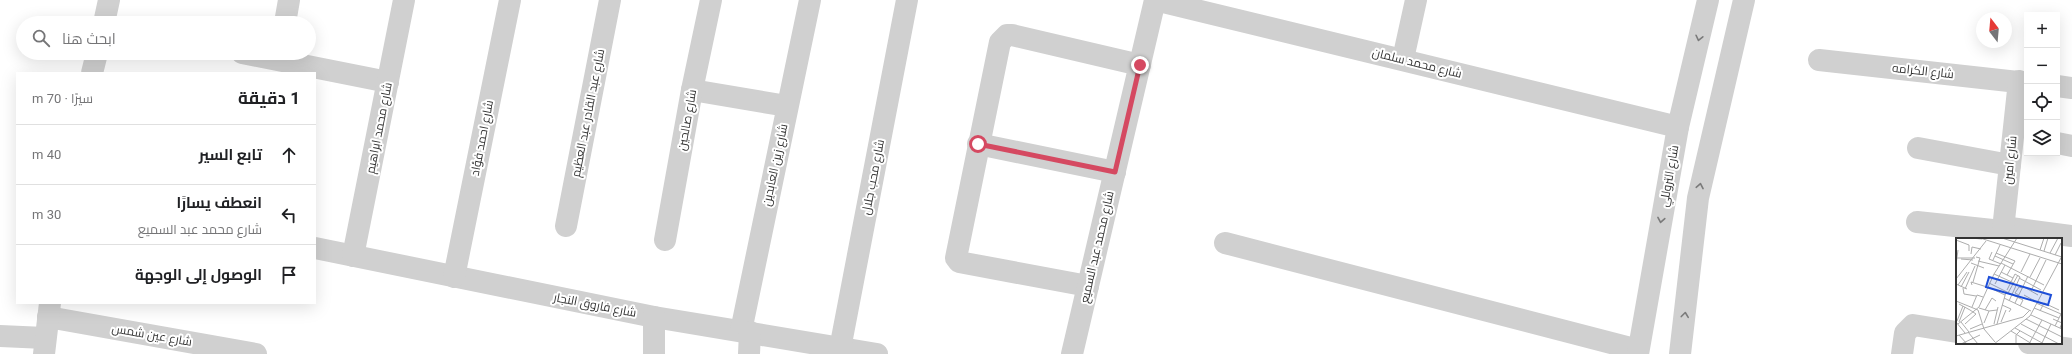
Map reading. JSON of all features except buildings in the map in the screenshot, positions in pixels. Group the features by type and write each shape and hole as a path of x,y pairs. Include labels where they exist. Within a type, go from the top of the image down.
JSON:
{"street":[{"path":"106,16 109,0"},
{"path":"287,16 290,0"},
{"name":"شارع محمد ابراهيم","path":"353,256 404,0"},
{"name":"شارع احمد فؤاد","path":"454,277 510,0"},
{"name":"شارع عبد القادر عبد العظيم","path":"566,226 610,0"},
{"name":"شارع صالحين","path":"665,240 692,90 711,0"},
{"name":"شارع زين العابدين","path":"748,354 745,332 787,106 810,0"},
{"name":"شارع محب جلال","path":"840,350 907,0"},
{"name":"شارع محمد سلمان","path":"1155,0 1678,127"},
{"name":"شارع محمد عبد السميع","path":"1072,354 1155,0"},
{"path":"1403,59 1416,0"},
{"name":"شارع التروللي","path":"1638,352 1678,127 1708,0"},
{"path":"1680,354 1698,198 1744,0"},
{"path":"1088,286 959,262 956,258 1000,42 1007,35 1140,65"},
{"path":"92,72 95,60"},
{"name":"شارع الكرامه","path":"1819,60 2023,82"},
{"path":"278,62 388,82"},
{"name":"شارع امين","path":"2002,232 2010,165 2020,138 2023,82"},
{"path":"2060,86 2072,88"},
{"path":"692,90 787,106"},
{"path":"978,144 1115,172"},
{"path":"2060,144 2072,146"},
{"path":"1918,148 2010,165"},
{"path":"1917,222 2002,232 2072,236"},
{"path":"1226,243 1638,352"},
{"name":"شارع فاروق النجار","path":"316,248 654,317 840,350 877,354"},
{"path":"654,317 654,354"},
{"path":"1902,354 1905,333 1913,325 1956,332"},
{"name":"شارع عين شمس","path":"0,336 47,328 256,354"},
{"path":"2036,344 2072,349"}],"route":[{"path":"978,144 1115,172 1140,65"}]}
